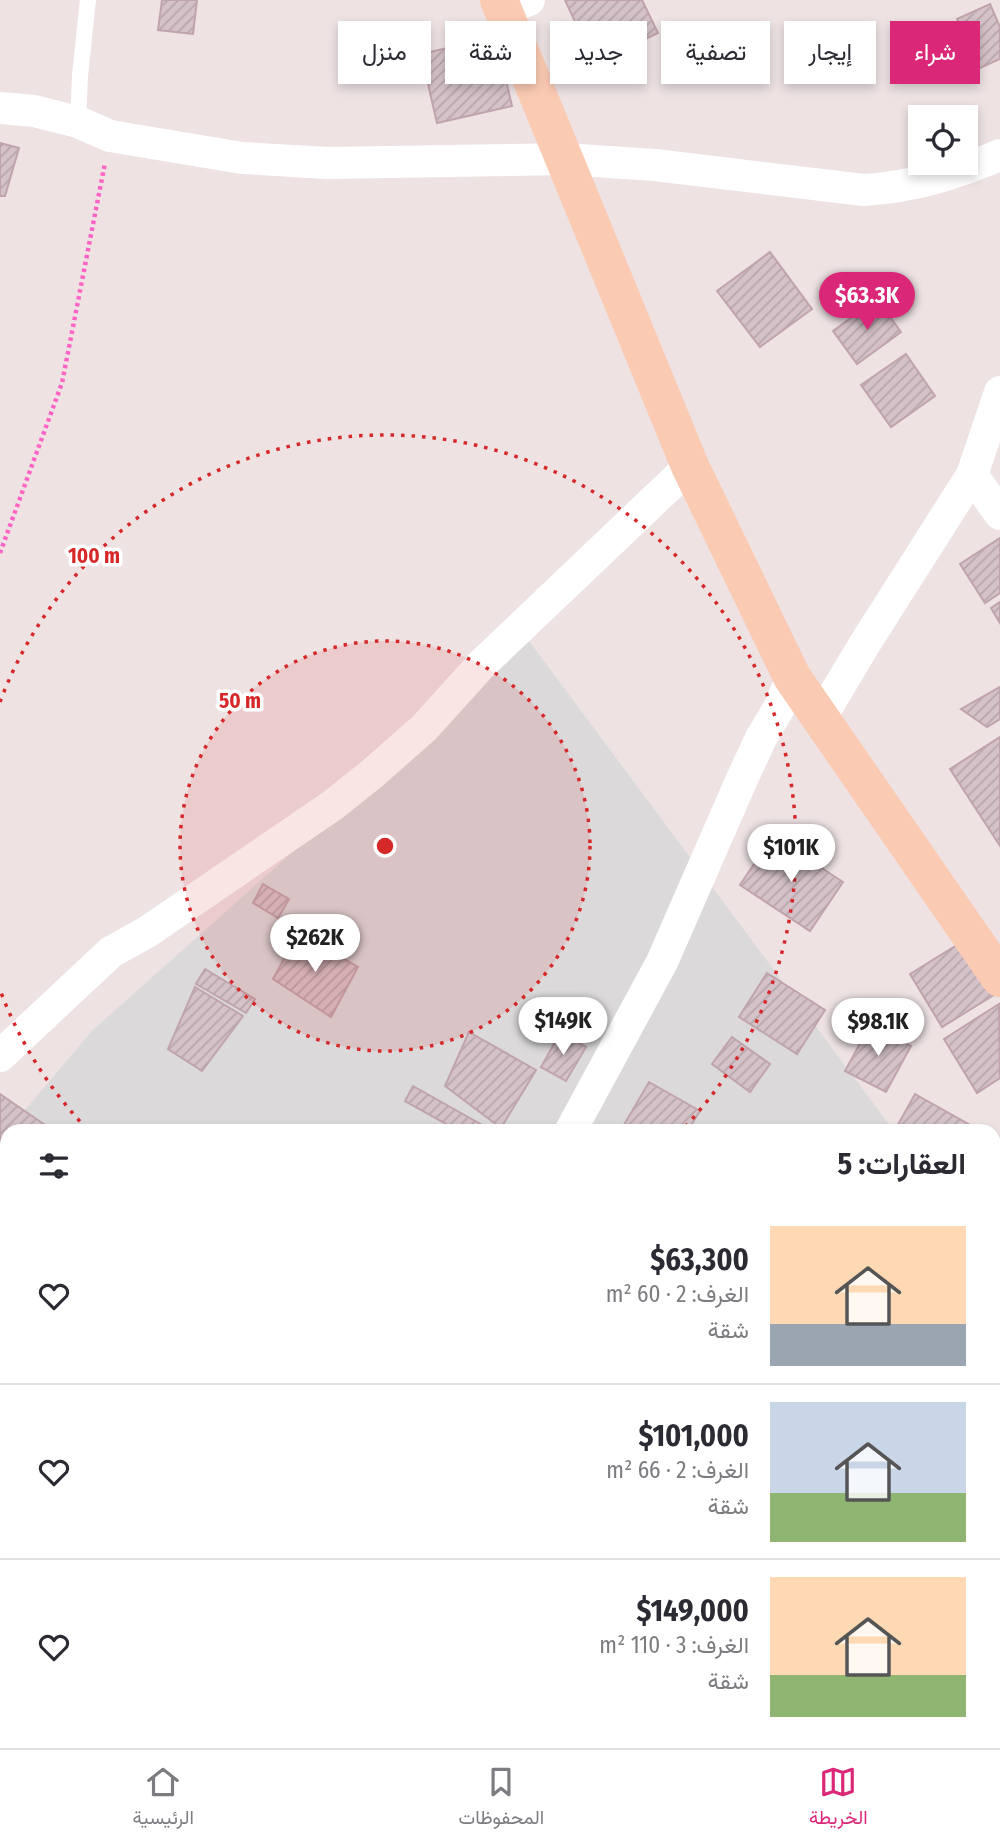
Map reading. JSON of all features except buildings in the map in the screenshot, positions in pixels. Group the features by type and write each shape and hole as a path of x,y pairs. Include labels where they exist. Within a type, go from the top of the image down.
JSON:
{"street":[{"path":"511,4 563,159 690,466 792,677 1000,978"},
{"path":"0,108 34,111 78,122 110,136 242,158 327,163 563,159 655,165 864,190 927,182 963,171 1000,155"},
{"path":"821,717 972,475 1000,392"},
{"path":"0,1056 111,952 147,932 333,805 373,773 424,728 482,664 690,466"},
{"path":"972,475 1000,514"},
{"path":"574,1124 662,962 742,779 792,677"}],"lane":[{"path":"78,122 79,76 88,0"}],"path":[{"path":"0,553 62,383 110,136"}],"shaded area":[{"path":"529,641 889,1124 13,1124 92,1031"}]}
